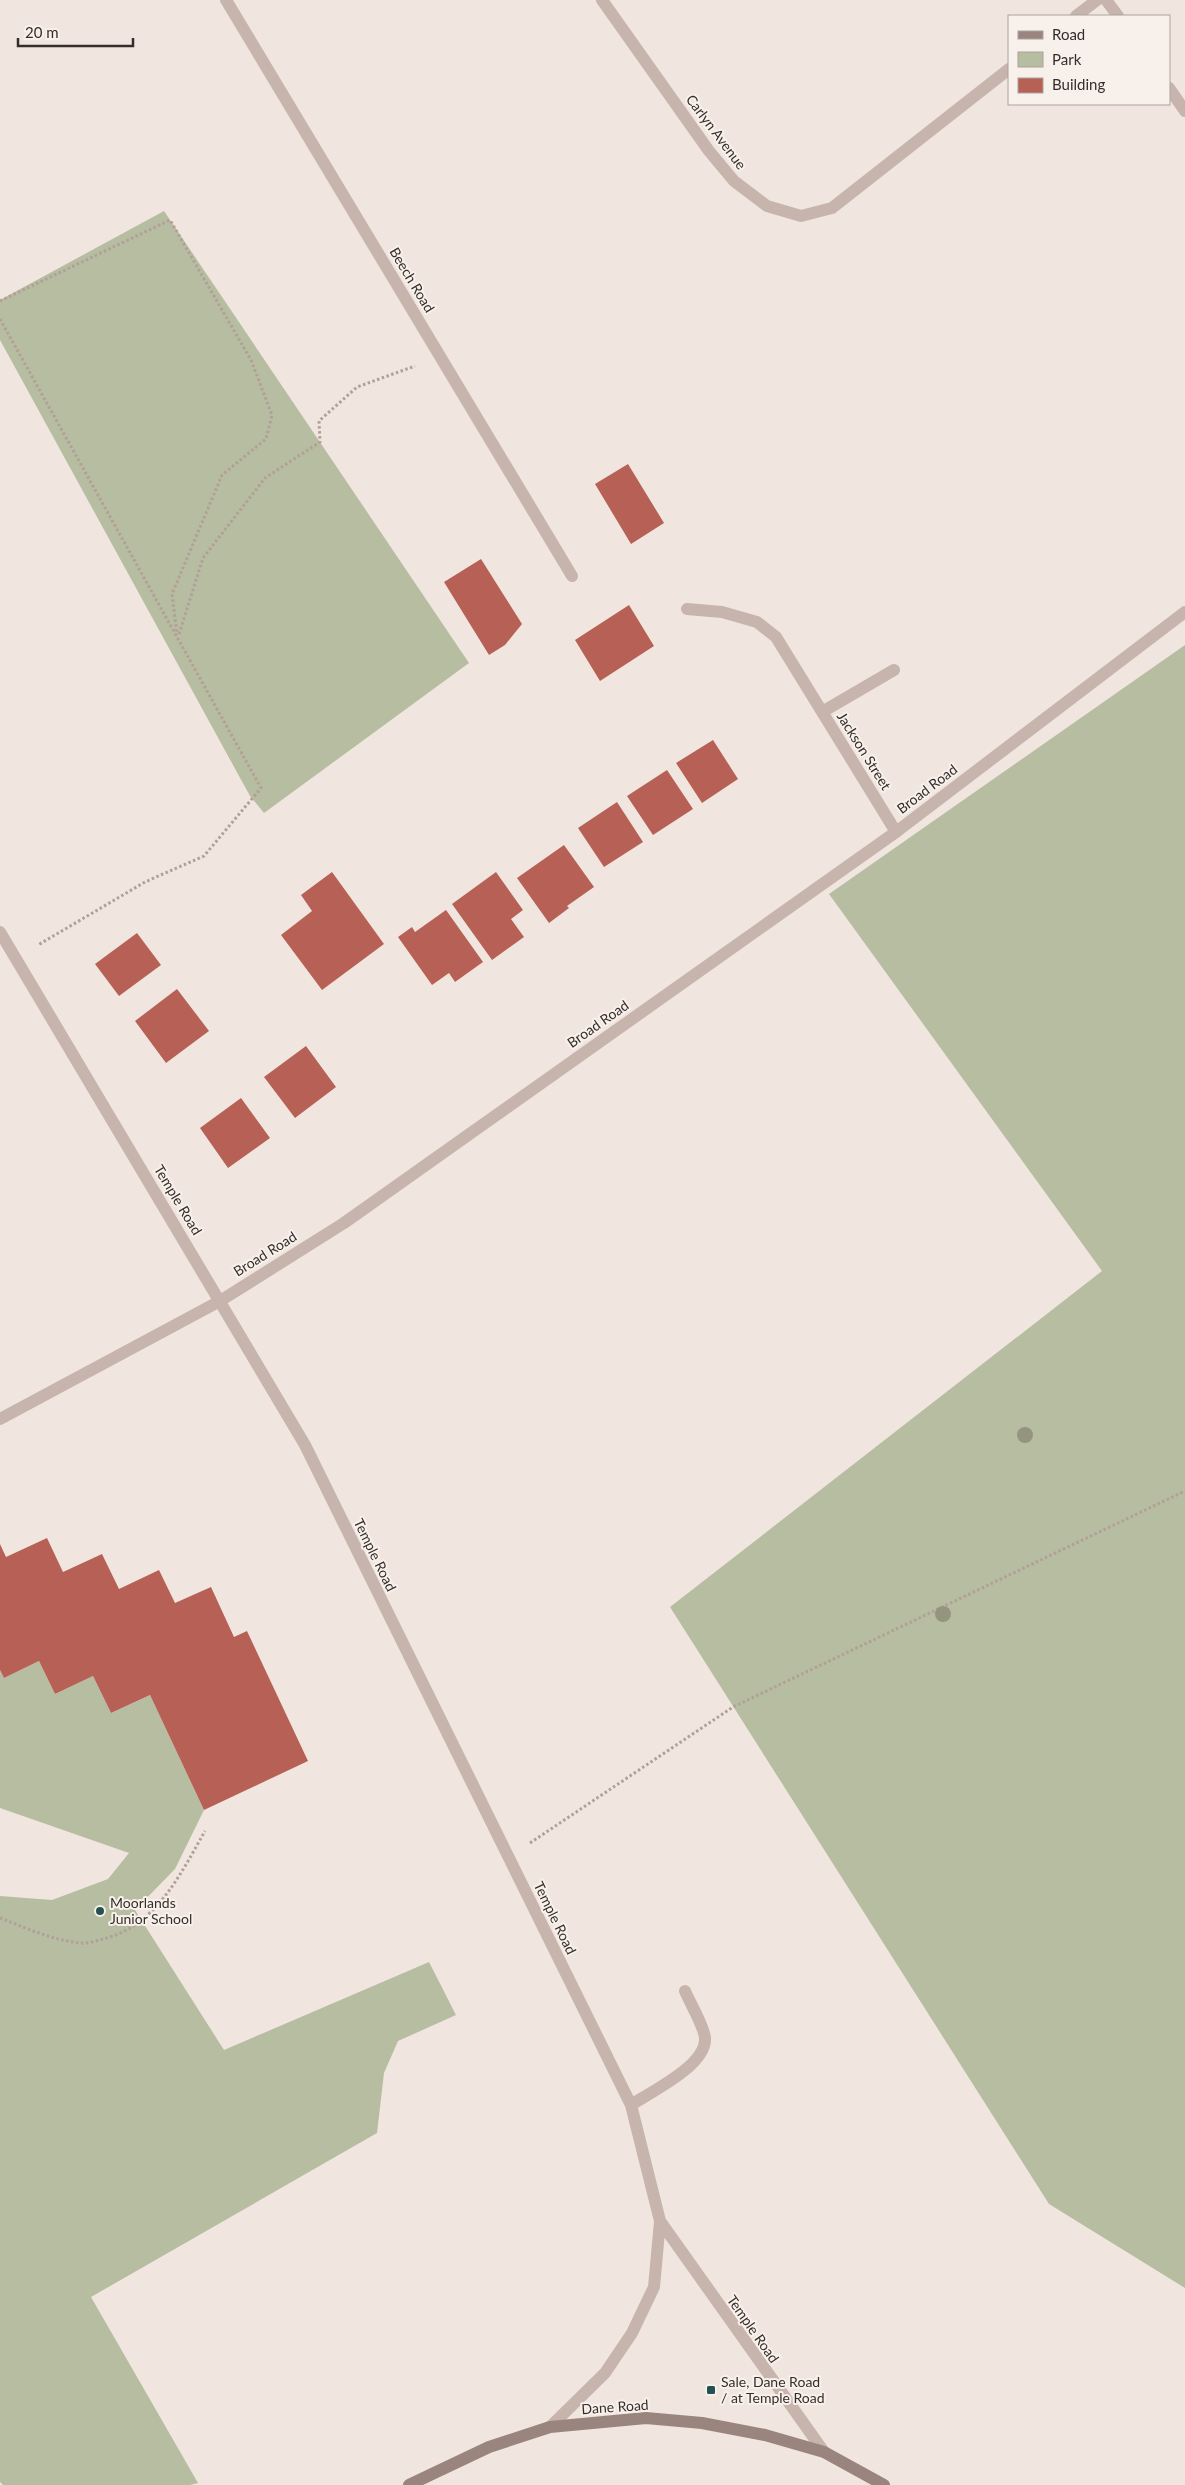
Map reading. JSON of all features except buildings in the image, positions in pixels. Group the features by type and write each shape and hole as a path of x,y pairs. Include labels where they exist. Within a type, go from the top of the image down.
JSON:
{"main road":[{"name":"Dane Road","path":"409,2485 489,2447 550,2427 646,2418 702,2423 756,2433 824,2452 884,2485"}],"street":[{"name":"Beech Road","path":"226,0 572,576"},
{"name":"Carlyn Avenue","path":"602,0 709,151 734,181 767,206 801,216 832,208 1008,70"},
{"path":"1077,15 1097,0"},
{"path":"1106,0 1117,15"},
{"path":"1170,89 1185,111"},
{"name":"Jackson Street","path":"686,609 722,612 757,622 776,637 896,832"},
{"name":"Broad Road","path":"0,1419 220,1301 344,1223 896,832 1185,612"},
{"name":"Jackson Street","path":"822,712 894,670"},
{"name":"Temple Road","path":"0,932 305,1445 631,2105 660,2221 654,2287 632,2333 605,2373 550,2427"},
{"path":"631,2105 686,2070 701,2054 705,2038 685,1992"},
{"name":"Temple Road","path":"660,2221 824,2452"}],"path":[{"path":"0,301 170,220 251,360 272,415 266,439 222,475 172,594 178,637"},
{"path":"0,320 261,788 204,856 145,882 16,958"},
{"path":"178,637 203,558 265,478 320,442 319,421 357,387 440,356"},
{"path":"508,1857 733,1707 1185,1490"},
{"path":"0,1918 49,1937 83,1944 117,1936 150,1914 176,1882 205,1832"}],"green space":[{"path":"164,211 469,663 264,813 250,796 0,340 0,300"},
{"path":"1185,645 1185,2288 1049,2204 670,1607 1102,1271 829,894"},
{"path":"39,1661 55,1694 93,1676 111,1713 150,1695 204,1810 175,1869 135,1910 224,2050 429,1962 456,2015 398,2041 384,2073 377,2133 91,2297 198,2483 190,2485 3,2485 0,2482 0,1896 52,1900 108,1879 129,1853 0,1808 0,1670 4,1678"}],"place":[{"name":"Moorlands Junior School","path":"100,1911"},
{"name":"Sale, Dane Road / at Temple Road","path":"711,2390"}]}
